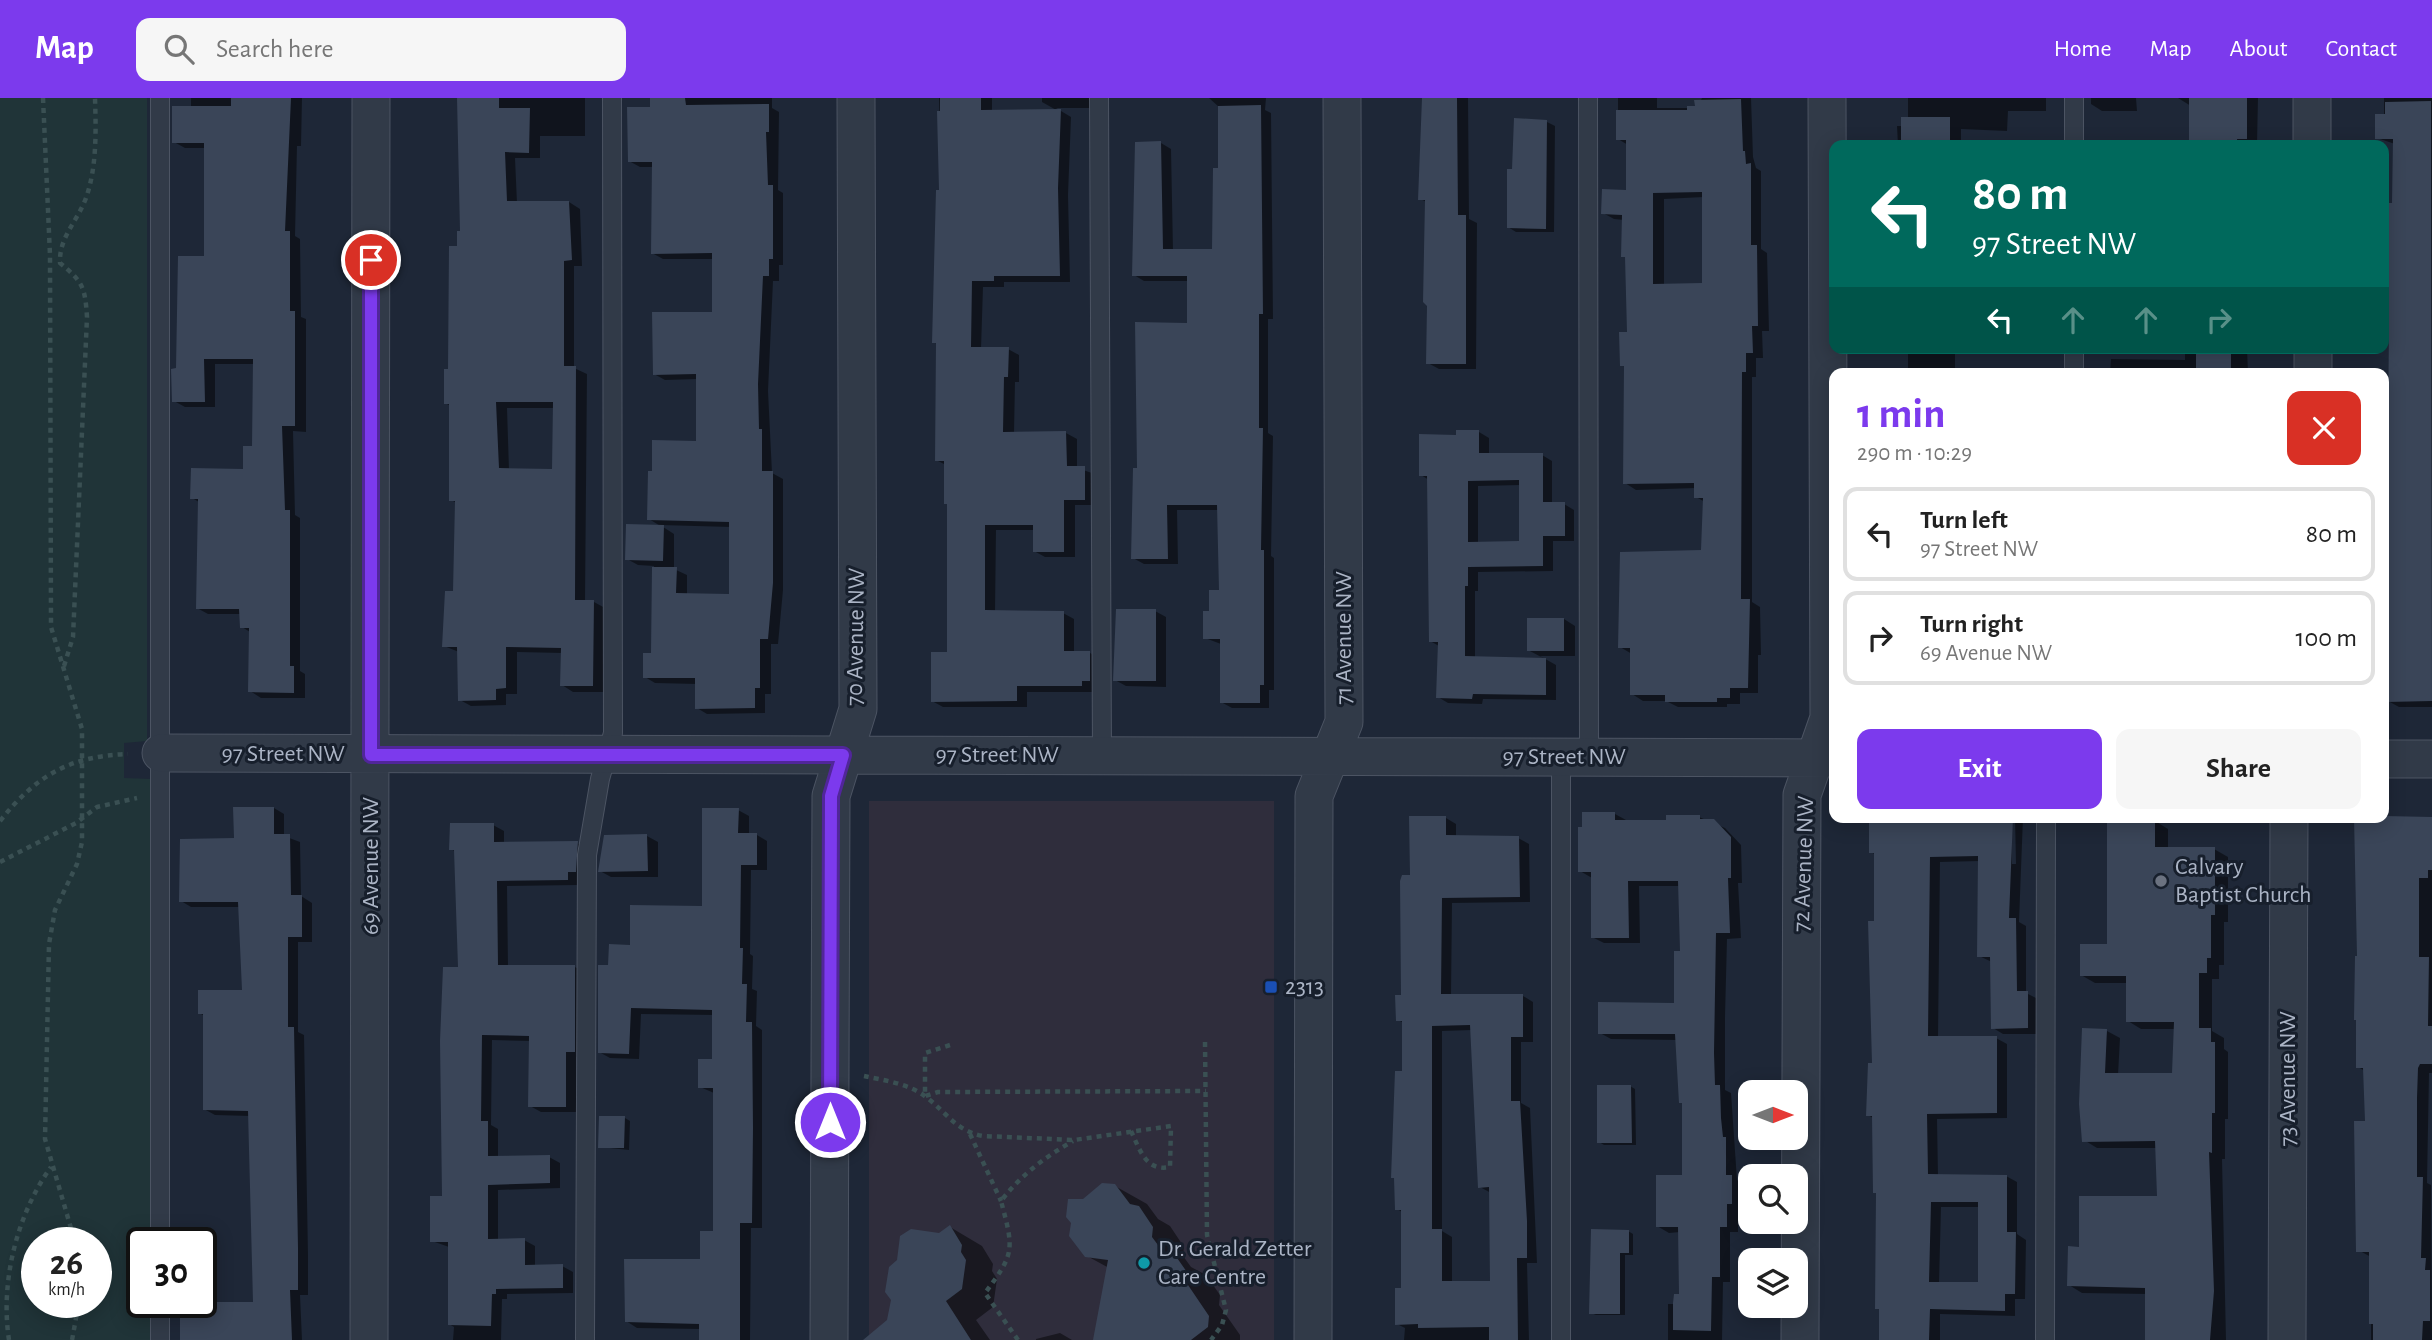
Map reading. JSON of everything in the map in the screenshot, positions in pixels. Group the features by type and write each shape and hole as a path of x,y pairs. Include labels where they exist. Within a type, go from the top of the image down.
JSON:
{"street":[{"name":"69 Avenue NW","path":"369,1340 371,98"},
{"name":"70 Avenue NW","path":"829,1340 831,796 858,709 856,98"},
{"name":"71 Avenue NW","path":"1313,1340 1314,796 1344,722 1342,98"},
{"name":"72 Avenue NW","path":"1800,1340 1802,795 1824,758 1829,718 1827,98"},
{"path":"2312,98 2312,140"},
{"name":"97 Street NW","path":"161,754 1824,758"},
{"path":"2389,759 2432,759"},
{"name":"73 Avenue NW","path":"2287,1340 2289,823"}],"lane":[{"path":"160,98 160,1227"},
{"path":"585,1340 587,855 613,733 612,98"},
{"path":"1099,98 1102,755"},
{"path":"1561,1340 1588,98"},
{"path":"2074,98 2074,140"},
{"path":"2045,1340 2046,823"},
{"path":"160,1318 160,1340"}],"path":[{"path":"43,98 50,255 51,627 57,655 82,729 83,761 82,842 77,864 55,910 49,944 45,1139 70,1227"},
{"path":"63,667 73,637 88,317 80,279 60,263 60,244 87,196 94,162 95,98"},
{"path":"50,255 60,255"},
{"path":"0,821 30,787 55,768 117,755 161,754"},
{"path":"0,862 82,820 97,807 161,797"},
{"path":"1205,1042 1207,1235 1226,1310 1222,1325 1211,1340"},
{"path":"925,1096 925,1053 950,1045"},
{"path":"864,1076 888,1081 925,1096 954,1124 970,1134 1074,1140 1131,1130 1171,1126 1170,1167 1159,1169 1147,1162 1131,1130"},
{"path":"925,1096 938,1092 1206,1091"},
{"path":"970,1134 1001,1201 1009,1230 1010,1257 985,1293 1018,1340"},
{"path":"1001,1201 1021,1178 1046,1157 1074,1140"},
{"path":"9,1340 3,1321 10,1251 35,1189 52,1167"},
{"path":"72,1340 76,1318"}],"shaded area":[{"path":"869,801 1274,801 1274,1340 869,1340"}],"green space":[{"path":"0,98 147,98 147,741 124,743 124,778 151,779 150,1227 126,1227 126,1318 150,1318 150,1340 0,1340"}],"building":[{"path":"231,98 291,98 285,231 290,231 290,311 295,311 295,426 282,426 285,510 290,510 290,666 294,666 294,693 248,692 249,628 240,628 239,609 196,609 198,499 190,499 191,468 243,469 243,446 252,446 253,359 204,359 205,402 172,402 171,369 176,368 178,256 204,256 204,143 172,143 172,106 231,106"},
{"path":"457,98 499,98 499,108 530,108 529,153 505,152 507,201 569,201 572,260 564,261 564,366 576,366 575,600 594,600 593,686 560,686 561,648 506,647 506,688 496,689 496,700 458,701 457,647 442,647 445,591 453,591 455,501 449,501 449,404 444,404 444,369 448,369 449,246 457,246 457,231 460,231","holes":["496,402 553,402 552,469 499,468"]},
{"path":"650,98 685,98 686,105 769,104 769,132 766,132 768,185 773,185 773,259 769,259 769,276 763,276 758,384 762,471 773,471 773,583 768,639 760,639 760,688 755,688 755,708 695,709 695,678 643,678 643,653 651,653 652,567 677,567 676,593 729,594 729,522 647,520 652,440 696,441 696,374 653,375 652,312 712,312 712,253 651,254 652,162 628,162 627,107 650,107"},
{"path":"940,98 981,98 981,110 1061,109 1058,188 1060,276 994,276 994,281 972,281 971,347 1009,347 1008,377 1004,377 1003,432 1066,431 1067,466 1085,466 1085,500 1064,500 1064,552 1033,552 1033,525 985,525 985,610 1064,611 1064,651 1090,651 1090,681 1082,681 1082,686 1017,686 1017,701 931,702 931,652 947,652 947,504 944,504 944,461 935,461 936,343 932,343 936,190 939,190 937,111 940,111"},
{"path":"1422,98 1457,98 1458,215 1466,215 1466,364 1426,364 1427,306 1423,302 1425,200 1418,200"},
{"path":"2189,98 2247,98 2247,139 2189,140"},
{"path":"1741,99 1743,151 1746,164 1751,163 1751,245 1757,245 1758,326 1752,326 1753,353 1746,353 1746,372 1742,372 1741,599 1750,599 1748,688 1730,688 1730,698 1717,698 1717,702 1665,702 1665,695 1630,695 1630,648 1618,648 1620,552 1701,550 1703,498 1694,498 1694,483 1623,484 1624,366 1620,366 1619,332 1627,332 1625,257 1621,257 1622,215 1601,214 1602,189 1626,190 1626,140 1616,140 1616,110 1687,110 1687,106 1695,106 1694,100","holes":["1702,192 1702,283 1653,284 1653,193"]},
{"path":"2431,101 2432,701 2389,702 2389,203 2392,203 2393,139 2375,139 2375,114 2385,114 2385,102"},
{"path":"1261,105 1263,314 1259,314 1259,428 1263,428 1261,550 1264,550 1264,685 1260,685 1260,703 1220,703 1220,639 1203,639 1203,611 1209,611 1209,590 1219,590 1217,505 1167,505 1168,559 1131,559 1133,468 1137,468 1135,322 1187,323 1187,276 1132,276 1135,142 1161,141 1163,249 1212,249 1213,168 1218,168 1218,106"},
{"path":"1901,117 1950,117 1950,140 1901,140"},
{"path":"1514,118 1547,120 1546,229 1507,228 1507,169 1512,169"},
{"path":"2196,354 2231,354 2231,368 2196,368"},
{"path":"1456,430 1479,430 1479,453 1543,453 1543,502 1565,502 1565,536 1543,536 1543,566 1468,567 1468,586 1465,586 1465,656 1546,658 1546,695 1473,694 1472,699 1436,698 1438,642 1429,642 1427,476 1419,476 1419,434 1456,435","holes":["1519,480 1519,541 1468,542 1468,481"]},
{"path":"626,524 664,525 663,561 625,560"},
{"path":"1116,609 1156,609 1156,681 1113,681"},
{"path":"1527,618 1564,618 1564,651 1527,651"},
{"path":"233,807 274,807 274,834 290,834 291,895 302,895 302,937 288,937 288,1027 294,1027 298,1248 298,1290 290,1290 292,1340 180,1340 180,1318 217,1318 217,1302 253,1302 248,1111 203,1110 203,1014 198,1014 198,990 242,990 238,902 179,902 180,839 234,838"},
{"path":"702,808 739,808 738,833 757,833 757,865 741,865 740,948 743,948 742,984 747,984 746,1022 752,1022 753,1128 752,1223 740,1223 740,1340 699,1340 699,1324 625,1322 624,1259 700,1259 700,1231 713,1231 713,1088 698,1088 698,1059 712,1059 712,1010 631,1008 629,1054 598,1053 598,965 608,965 609,944 630,945 630,905 702,906"},
{"path":"1582,812 1615,812 1615,820 1666,820 1666,815 1700,815 1700,819 1714,819 1731,837 1731,878 1728,878 1730,933 1716,933 1714,1053 1715,1085 1720,1085 1723,1137 1726,1137 1726,1175 1732,1175 1732,1204 1727,1204 1727,1227 1720,1227 1720,1277 1712,1277 1711,1331 1673,1330 1674,1294 1679,1294 1678,1227 1656,1227 1656,1175 1682,1175 1682,1103 1679,1103 1675,1034 1598,1034 1598,1002 1674,1003 1674,951 1680,951 1678,881 1628,881 1629,938 1591,938 1591,872 1578,872 1578,827 1582,827"},
{"path":"1409,816 1446,816 1446,835 1519,836 1520,897 1442,898 1441,994 1523,994 1523,1037 1511,1037 1511,1101 1520,1101 1527,1221 1527,1258 1517,1258 1518,1340 1489,1340 1489,1327 1418,1328 1418,1324 1395,1325 1395,1288 1401,1288 1401,1210 1395,1210 1394,1178 1391,1178 1395,1071 1402,1071 1402,1021 1396,1021 1395,995 1401,995 1400,881 1402,875 1410,875","holes":["1470,1025 1478,1188 1489,1187 1490,1281 1442,1281 1442,1229 1432,1229 1432,1026"]},
{"path":"2389,816 2432,817 2432,870 2428,870 2428,878 2419,878 2419,957 2429,957 2428,1026 2432,1026 2432,1064 2420,1064 2418,1068 2417,1098 2417,1177 2423,1177 2421,1258 2426,1258 2425,1270 2430,1270 2430,1321 2423,1321 2422,1340 2373,1340 2373,1324 2369,1324 2369,1252 2356,1252 2354,1121 2365,1121 2363,1068 2356,1068 2354,1020 2357,956 2354,823 2389,823"},
{"path":"450,823 494,823 494,842 578,841 576,872 568,872 568,880 497,881 498,965 575,965 575,1052 566,1052 566,1107 528,1107 529,1036 482,1035 481,1121 488,1121 488,1156 550,1155 550,1183 488,1185 488,1239 525,1238 525,1265 563,1264 563,1288 496,1289 496,1294 492,1294 491,1326 448,1325 448,1242 430,1242 430,1196 442,1196 440,1041 443,967 458,967 454,850 449,850"},
{"path":"1869,823 2013,823 2009,918 2016,918 2017,991 2028,991 2028,1028 1991,1029 1990,957 1977,957 1978,856 1930,857 1928,1036 1997,1036 1997,1113 1927,1114 1928,1174 2007,1175 2007,1232 2016,1232 2015,1294 2005,1294 2005,1311 1930,1309 1929,1340 1879,1340 1879,1309 1875,1309 1876,1193 1873,1193 1872,1116 1866,1116 1868,1063 1872,1063 1868,921 1874,921 1874,853 1869,853","holes":["1931,1202 1978,1202 1978,1282 1929,1282"]},
{"path":"2107,823 2155,823 2155,847 2215,847 2215,915 2211,915 2211,958 2207,958 2207,973 2199,973 2199,1028 2211,1028 2211,1042 2215,1042 2215,1113 2212,1113 2212,1153 2209,1152 2214,1291 2210,1340 2145,1340 2145,1288 2067,1286 2068,1246 2079,1247 2079,1196 2157,1196 2155,1141 2082,1142 2079,1104 2082,1028 2107,1029 2105,1073 2172,1073 2174,1022 2126,1022 2126,976 2080,976 2080,944 2107,944"},
{"path":"647,834 648,871 598,872 604,835"},
{"path":"1597,1085 1631,1085 1632,1143 1597,1143"},
{"path":"599,1116 625,1116 624,1148 598,1148"},
{"name":"Dr. Gerald Zetter Care Centre","path":"1102,1183 1115,1184 1130,1204 1139,1206 1153,1227 1152,1237 1164,1253 1175,1255 1189,1275 1188,1285 1209,1316 1208,1327 1191,1340 1093,1340 1108,1260 1085,1257 1069,1236 1071,1223 1066,1217 1068,1199 1083,1199"},
{"path":"950,1225 962,1245 961,1252 966,1260 962,1289 946,1301 971,1340 863,1340 887,1320 891,1300 885,1292 889,1267 897,1260 900,1236 911,1229 939,1233"},
{"path":"1591,1229 1629,1230 1629,1253 1620,1253 1620,1314 1589,1314"}],"place":[{"name":"Calvary Baptist Church","path":"2161,881"},
{"name":"2313","path":"1271,987"},
{"name":"Dr. Gerald Zetter Care Centre","path":"1144,1263"}],"route":[{"path":"371,260 371,755 843,755 831,796 830,1122"}]}
